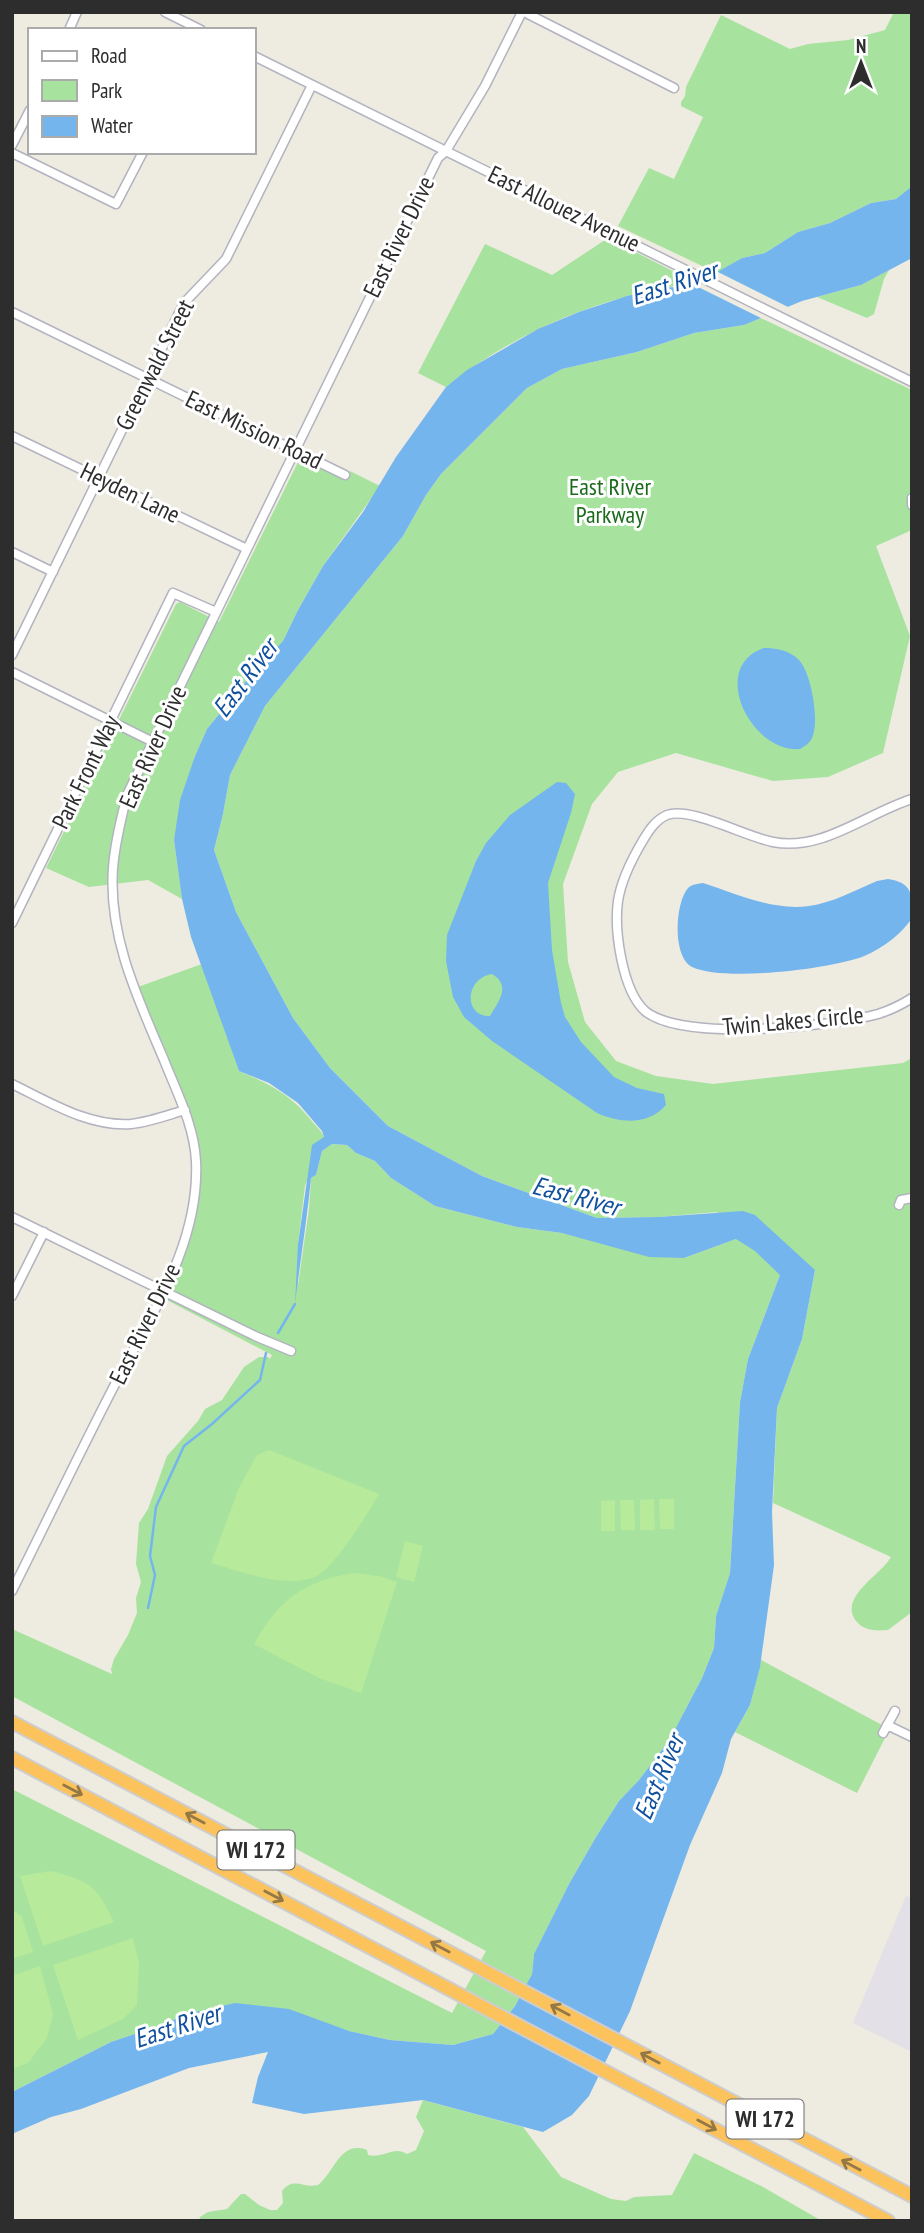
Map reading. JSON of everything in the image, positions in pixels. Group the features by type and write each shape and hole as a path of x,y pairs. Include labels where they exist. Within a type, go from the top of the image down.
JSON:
{"highway":[{"name":"WI 172","path":"12,1722 912,2196"},
{"name":"WI 172","path":"12,1758 888,2221"}],"street":[{"path":"70,28 78,12"},
{"path":"165,12 197,28"},
{"path":"523,12 674,88"},
{"name":"East River Drive","path":"12,1591 164,1291 190,1226 196,1190 196,1158 185,1110 125,964 117,932 113,868 127,794 438,158 446,151 485,86 523,12"},
{"name":"East Allouez Avenue","path":"256,57 912,382"},
{"name":"Greenwald Street","path":"12,655 184,303 226,259 313,85"},
{"path":"12,145 28,114"},
{"path":"12,153 116,204 142,154"},
{"name":"East Mission Road","path":"12,312 345,475"},
{"name":"Heyden Lane","path":"12,436 247,549"},
{"path":"912,498 912,505"},
{"path":"12,552 53,572"},
{"name":"Park Front Way","path":"12,923 173,593 216,612"},
{"path":"12,672 153,742"},
{"name":"Twin Lakes Circle","path":"912,799 825,837 797,844 762,840 687,814 668,814 654,825 635,856 620,892 618,911 621,949 632,994 643,1009 670,1024 738,1030 800,1026 875,1015 900,1006 912,998"},
{"path":"12,1084 76,1115 106,1123 134,1124 185,1110"},
{"path":"899,1205 901,1200 912,1198"},
{"path":"12,1217 291,1352"},
{"path":"12,1296 44,1232"},
{"path":"895,1711 885,1729 912,1737"}],"shaded area":[{"path":"906,1896 912,1898 912,2052 853,2023"}],"green space":[{"path":"894,12 912,12 912,186 896,199 871,203 830,223 798,232 765,253 742,258 717,273 618,226 649,168 674,179 703,117 681,106 681,102 721,15 790,49 808,44 848,40 885,30"},
{"path":"608,238 698,284 643,292 580,311 510,344 446,387 418,373 485,244 552,275"},
{"path":"889,270 874,314 867,318 817,297 861,285"},
{"name":"East River Parkway","path":"761,318 912,390 912,530 876,546 910,636 883,753 828,777 773,781 676,753 618,772 592,804 563,884 568,962 585,1022 616,1061 656,1076 713,1084 903,1063 912,1058 912,1612 888,1630 871,1630 859,1624 852,1612 852,1603 891,1557 773,1503 777,1408 802,1339 815,1270 780,1275 748,1359 740,1402 730,1573 716,1616 714,1648 702,1678 670,1739 639,1780 619,1801 569,1884 534,1954 532,1974 515,2006 493,2034 453,2045 390,2040 349,2031 187,2014 111,2042 12,2092 12,1789 452,2013 486,1951 12,1696 12,1629 112,1674 114,1659 137,1613 136,1598 141,1582 136,1564 139,1523 148,1509 167,1456 198,1421 205,1409 222,1400 244,1367 259,1357 270,1359 272,1355 161,1297 175,1264 196,1190 190,1126 135,988 202,964 239,1071 287,1097 323,1135 305,1186 298,1244 298,1285 311,1178 316,1175 322,1151 332,1144 347,1145 356,1153 375,1161 391,1178 435,1206 517,1227 562,1233 684,1258 736,1239 717,1212 597,1218 482,1176 388,1126 330,1068 293,1018 236,912 214,850 230,775 265,706 403,536 441,474 527,388 562,369 637,352 694,333 744,325"},
{"path":"304,461 345,480 350,471 380,486 323,566 283,641 256,669 207,729 195,756 174,840 182,899 148,880 89,887 46,868 176,604 180,602 219,622 298,462"},
{"path":"269,1450 379,1494 339,1554 330,1565 312,1578 300,1581 274,1580 211,1563 239,1488 257,1455"},
{"path":"654,1499 655,1530 640,1530 640,1500"},
{"path":"659,1499 674,1499 674,1529 660,1529"},
{"path":"615,1500 615,1531 601,1531 601,1501"},
{"path":"620,1500 634,1500 635,1530 621,1530"},
{"path":"405,1541 423,1546 414,1582 396,1577"},
{"path":"353,1573 379,1576 397,1582 361,1693 319,1678 254,1644 273,1615 294,1595 320,1581"},
{"path":"761,1660 882,1725 879,1733 885,1738 857,1793 735,1732 750,1705"},
{"path":"51,1871 75,1878 91,1887 114,1922 43,1946 20,1876"},
{"path":"12,1909 22,1917 33,1952 12,1959"},
{"path":"133,1938 139,1964 137,2005 123,2019 78,2040 53,1965"},
{"path":"40,1966 53,2014 47,2038 28,2063 12,2069 12,1976"},
{"path":"423,2100 523,2127 561,2177 611,2199 626,2201 634,2197 672,2195 694,2153 763,2187 822,2221 199,2221 200,2217 208,2212 227,2209 241,2194 270,2210 277,2210 283,2203 282,2191 286,2187 291,2184 318,2185 350,2149 367,2150 368,2155 373,2156 393,2151 407,2154 416,2150 424,2131 416,2117"}],"water":[{"name":"East River","path":"912,186 912,258 861,285 802,301 744,325 694,333 637,352 562,369 527,388 441,474 403,536 265,706 230,775 214,850 236,912 293,1018 330,1068 388,1126 482,1176 597,1218 743,1211 755,1215 815,1270 802,1339 777,1408 772,1512 774,1565 760,1667 750,1705 731,1739 722,1773 690,1845 630,2011 589,2096 572,2115 543,2132 423,2100 304,2114 252,2103 268,2052 189,2068 81,2109 51,2117 12,2134 12,2092 111,2042 187,2014 235,2003 289,2009 349,2031 390,2040 453,2045 493,2034 515,2006 532,1974 534,1954 596,1837 619,1801 639,1780 670,1739 702,1678 714,1648 716,1616 730,1573 740,1402 748,1359 780,1275 755,1251 736,1239 684,1258 649,1257 562,1233 517,1227 435,1206 391,1178 375,1161 356,1153 347,1145 332,1144 322,1151 316,1175 311,1178 295,1304 298,1244 312,1145 324,1137 298,1103 269,1083 239,1071 191,937 182,899 174,840 180,800 207,729 256,669 283,641 323,566 363,512 396,457 446,387 467,370 538,329 627,296 665,287 689,288 742,258 765,253 798,232 830,223 871,203 896,199"},
{"path":"764,648 791,654 799,660 807,675 815,721 810,742 800,749 782,747 766,738 752,724 743,707 738,689 739,672 747,658"},
{"path":"557,782 566,783 575,794 548,883 552,950 561,1003 565,1017 581,1042 614,1077 637,1088 664,1094 666,1105 651,1117 633,1121 597,1113 492,1041 464,1017 453,997 446,961 447,935 476,861 486,843 510,815","holes":["492,974 498,979 502,994 490,1016 481,1015 472,1004 472,989 483,977"]},
{"path":"888,879 907,887 911,897 912,918 890,941 862,957 826,966 751,974 707,971 692,967 681,953 678,929 680,905 688,888 693,885 703,883 769,904 796,907 826,902"}],"pier":[{"path":"714,270 792,309 765,320 690,283"}],"waterway":[{"path":"278,1333 295,1304"},
{"path":"148,1608 155,1575 150,1556 156,1507 184,1446 260,1380 266,1353"}]}
